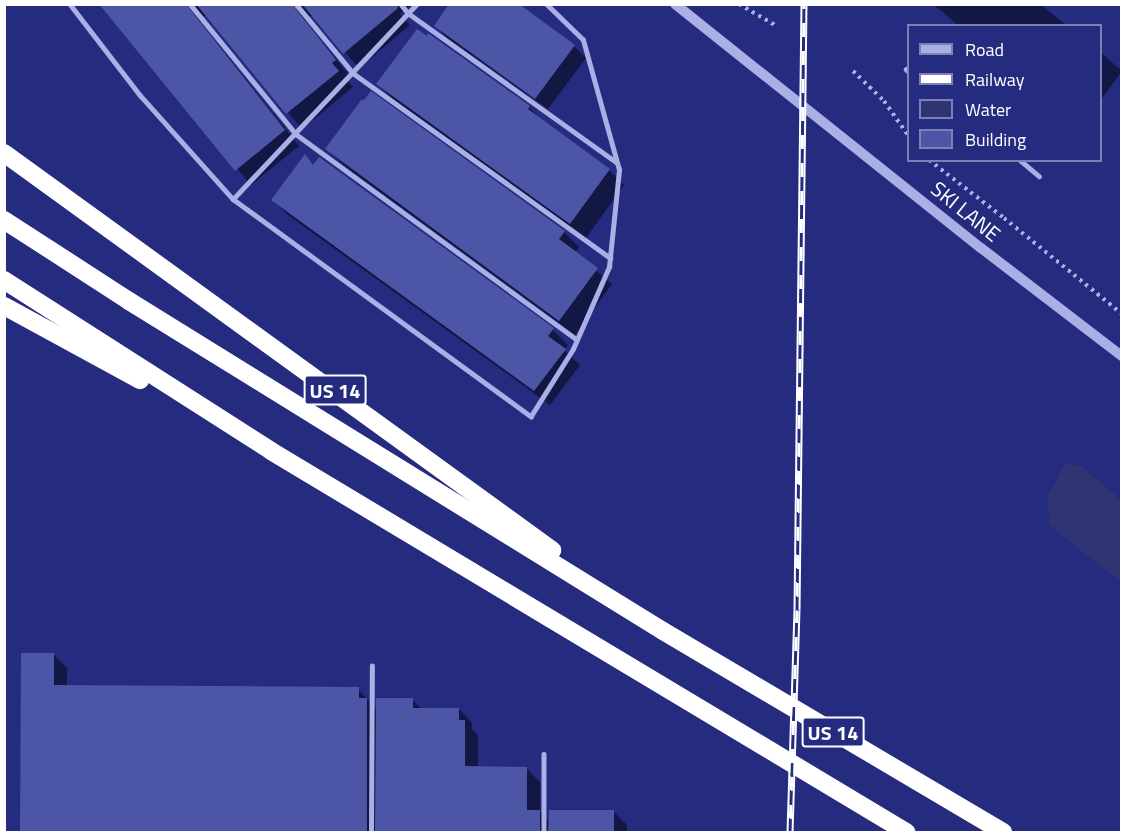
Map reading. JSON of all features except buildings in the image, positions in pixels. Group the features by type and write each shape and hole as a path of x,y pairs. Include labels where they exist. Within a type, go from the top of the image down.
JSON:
{"highway":[{"name":"US 14","path":"4,153 296,362 663,631"},
{"name":"US 14","path":"4,220 139,307 663,631 1004,832"},
{"name":"US 14","path":"4,280 271,451 906,832"},
{"path":"4,306 271,451"}],"street":[{"name":"SKI LANE","path":"675,4 981,248 1122,356"}],"lane":[{"path":"70,4 140,95 233,199 531,416 577,340 609,267 619,170 583,39 546,4"},
{"path":"190,4 296,134 577,340"},
{"path":"296,4 353,73 610,258"},
{"path":"401,4 408,13 616,162"},
{"path":"233,199 417,4"},
{"path":"1022,162 1039,176"},
{"path":"371,832 372,666"},
{"path":"544,754 544,832"}],"path":[{"path":"739,4 775,25"},
{"path":"852,71 884,101 907,132"},
{"path":"932,162 1122,314"}],"water":[{"path":"1065,464 1080,465 1121,500 1121,582 1049,525 1048,495"}],"railway":[{"path":"790,832 797,610 804,4"}]}
